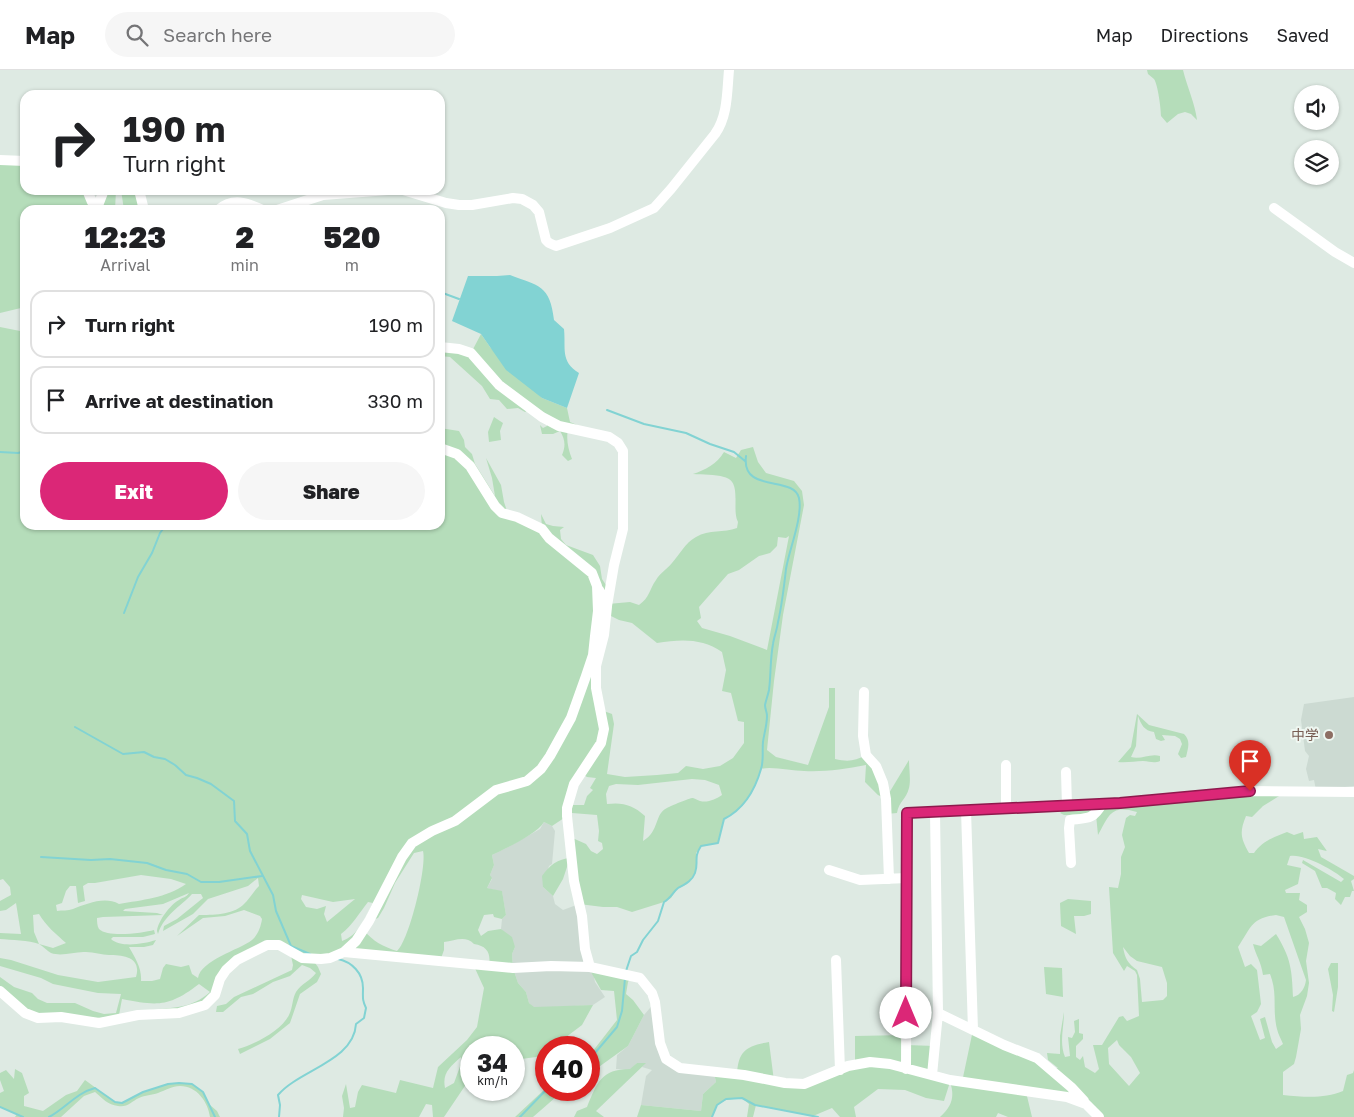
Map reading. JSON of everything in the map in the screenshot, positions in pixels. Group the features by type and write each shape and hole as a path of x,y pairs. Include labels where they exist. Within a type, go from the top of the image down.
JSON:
{"street":[{"path":"420,195 459,205 513,198 522,199 530,203 539,212 546,240 556,246 610,228 658,205 715,134 720,127 723,117 729,70"},
{"path":"0,160 20,160"},
{"path":"89,195 92,202 99,204 102,195"},
{"path":"292,205 323,195"},
{"path":"226,205 240,202 249,205"},
{"path":"1274,208 1335,252 1354,262"},
{"path":"445,348 471,353 499,386 542,417 576,431 609,437 618,443 623,451 623,529 614,565 604,635 596,666 596,688 604,729 601,743 574,784 567,816 574,881 582,916 585,949 590,967"},
{"path":"445,450 457,454 470,466 502,513 517,517 542,529 549,538 592,573 607,607"},
{"path":"0,991 24,1013 38,1018 61,1017 99,1023 138,1015 179,1013 205,1005 215,995 220,979 237,960 267,945 279,945 302,958 330,958 344,952 356,941 370,921 402,857 412,843 432,831 455,821 496,790 527,781 541,769 550,756 571,718 592,655 598,611 597,586"},
{"path":"864,692 863,736 866,755 876,766 883,783 886,799 888,879"},
{"path":"1006,765 1006,809"},
{"path":"1066,772 1067,806"},
{"path":"906,1069 907,813 1102,804 1250,791 1354,792"},
{"path":"1071,863 1070,820 1090,818 1096,815 1102,804"},
{"path":"966,810 974,1030"},
{"path":"932,1076 938,1013 935,812"},
{"path":"829,870 860,880 907,878"},
{"path":"344,952 513,968 551,966 590,967 632,975 640,978 652,993 655,1002 660,1043 666,1059 680,1068 744,1075 784,1083 804,1084 848,1066 870,1062 890,1064 956,1081 1067,1097 1086,1104"},
{"path":"836,960 840,1070"},
{"path":"938,1013 1037,1058 1100,1117"}],"shaded area":[{"name":"中学","path":"1354,697 1354,786 1316,790 1314,780 1309,781 1306,769 1309,756 1305,751 1301,720 1304,704"},
{"path":"544,822 552,826 555,831 552,864 549,866 543,887 553,896 555,904 563,910 579,904 595,982 605,997 593,1005 534,1008 529,1003 526,992 518,983 513,968 512,954 515,947 501,929 502,919 506,915 502,892 487,888 492,879 490,875 494,865 492,855 540,829"},
{"path":"655,1002 666,1059 714,1073 716,1082 703,1094 701,1111 641,1105 646,1076 652,1070 642,1067 645,1063 637,1063 630,1070 616,1069 617,1055 628,1046 644,1015"}],"green space":[{"path":"1147,70 1183,70 1195,107 1197,120 1191,114 1185,112 1178,114 1167,123 1161,116 1159,97 1154,79 1148,74"},
{"path":"0,160 20,161 20,195 89,195 92,202 99,195 116,195 115,205 20,205 20,308 0,313"},
{"path":"122,195 140,195 143,205 123,205"},
{"path":"0,327 20,331 20,530 445,530 445,429 459,431 464,440 465,447 472,454 475,464 495,496 486,458 501,485 508,514 542,528 541,514 546,524 564,527 560,530 561,539 566,545 593,555 600,566 602,579 606,585 608,604 630,602 639,605 662,573 692,539 706,533 737,528 735,490 730,480 717,475 693,474 710,466 724,452 736,458 741,450 753,447 758,462 766,473 794,481 802,491 804,505 783,615 767,750 776,757 808,765 829,707 829,688 835,688 835,759 851,760 866,755 886,798 909,760 910,782 908,792 897,813 886,814 886,799 878,795 865,782 866,765 820,771 761,769 752,792 744,804 724,819 718,843 701,846 696,853 696,871 687,884 677,889 671,898 664,902 632,912 617,907 579,904 568,864 563,879 553,896 543,887 542,876 548,869 558,861 571,858 568,836 586,844 591,851 597,854 603,849 602,843 598,841 597,815 572,813 572,805 584,805 587,796 593,790 590,788 596,778 587,777 581,773 567,816 552,826 544,822 528,836 492,855 494,865 490,875 492,878 487,888 502,891 506,915 502,919 494,917 493,914 484,915 478,930 481,936 488,931 501,929 512,937 515,947 512,954 513,968 518,983 526,992 529,1003 534,1007 593,1005 582,1025 568,1036 535,1036 535,1057 525,1058 525,1036 470,1036 477,1027 484,988 473,964 489,965 489,954 482,946 463,939 444,942 444,950 440,961 375,955 312,959 321,974 317,982 300,994 290,1023 270,1039 240,1054 238,1049 259,1040 274,1031 285,1021 289,1015 296,992 316,973 302,965 290,976 273,982 253,994 241,997 223,1012 216,1012 217,1006 226,1004 234,997 292,970 293,965 290,951 279,945 237,960 205,1005 116,1020 38,1018 0,991 0,977 14,987 32,993 38,999 47,1003 75,1003 104,1014 116,1013 121,994 98,993 53,984 41,978 0,966 0,958 58,975 98,982 136,977 136,965 130,958 120,956 86,952 55,954 35,943 0,939 0,933 21,934 16,903 6,910 0,911 0,901 11,895 10,887 3,879 0,880","holes":["789,536 767,650 702,628 697,621 701,618 699,607 728,574 739,570 759,556 770,553 777,546 778,537 786,538","607,614 619,620 632,623 657,643 674,641 699,642 722,652 726,670 722,691 731,693 738,721 744,722 744,743 733,758 720,766 703,769 686,766 678,773 657,775 625,777 607,774 614,724 612,714 601,710 601,651","692,779 705,780 719,785 722,795 706,801 691,798 667,808 660,814 655,828 643,841 645,816 627,805 618,803 607,804 606,794 609,786","423,851 424,859 420,887 407,933 397,951 379,943 364,930 369,921 378,918 395,883 414,853","141,875 171,879 186,884 178,889 145,900 119,904 102,901 71,910 57,911 56,905 62,903 70,886 76,886 78,903 85,901 83,886 88,883","258,878 259,886 245,903 233,911 222,914 199,915 177,936 203,918 225,916 244,910 260,916 262,919 259,930 252,940 213,961 206,966 198,978 192,974 189,965 181,967 166,964 160,979 141,981 139,967 129,947 153,945 156,940 139,944 120,944 111,939 113,937 143,937 155,934 154,930 117,934 103,932 98,926 97,918 163,915 123,911 125,909 163,904 189,893 186,897 176,902 165,914 158,927 158,934 164,922 192,894 201,894 203,898 177,919 164,926 163,931 193,914 208,899 248,886","302,895 333,902 355,899 327,922 324,914 326,906 317,909 306,907 301,899","368,902 373,903 353,935 342,941 341,934 349,927","39,914 48,926 66,943 53,948 39,944 34,932 33,915","199,984 210,992 196,1002 182,1006 119,1015 122,999 145,1003 163,1003 189,992"]},
{"path":"481,334 490,347 542,398 567,408 570,422 577,425 576,431 568,429 567,433 569,452 572,459 568,461 562,455 564,443 560,431 553,434 542,434 540,425 543,428 547,426 547,420 530,409 525,412 518,408 507,409 499,400 490,399 482,386 450,357 445,356 445,348 471,353"},
{"path":"494,417 503,423 500,431 501,440 489,442 488,432"},
{"path":"1137,714 1149,725 1184,734 1188,742 1186,757 1181,758 1178,754 1182,744 1180,739 1175,736 1162,735 1165,740 1156,739 1154,732 1145,729 1138,716 1136,746 1131,757 1138,758 1156,755 1160,756 1160,761 1118,762 1131,747"},
{"path":"1287,791 1263,806 1252,817 1246,816 1242,827 1242,835 1249,853 1254,853 1265,842 1287,832 1294,835 1303,832 1304,839 1317,837 1327,851 1318,849 1321,857 1354,876 1354,879 1351,881 1354,891 1352,891 1350,897 1345,897 1341,905 1335,899 1336,893 1327,888 1322,888 1315,871 1302,863 1303,860 1341,882 1344,879 1326,867 1303,857 1290,856 1287,865 1301,868 1298,884 1285,890 1286,893 1300,893 1299,900 1307,905 1307,912 1299,917 1309,943 1306,961 1309,983 1307,996 1300,1015 1301,1029 1294,1064 1283,1072 1283,1095 1314,1097 1336,1094 1343,1091 1347,1075 1353,1073 1354,1070 1354,1117 1099,1117 1086,1104 1026,1092 1032,1117 1008,1117 998,1113 996,1117 940,1117 950,1105 952,1092 950,1082 944,1101 926,1098 905,1090 878,1089 854,1107 856,1117 840,1117 832,1108 813,1116 756,1105 753,1117 747,1117 749,1104 742,1098 726,1100 717,1105 712,1117 637,1117 641,1105 701,1111 703,1094 716,1082 714,1073 737,1075 739,1060 745,1051 754,1045 769,1042 774,1081 804,1084 855,1064 855,1036 906,1035 906,1045 935,1046 932,1075 962,1082 973,1030 1050,1069 1058,1068 1048,1060 1047,1053 1060,1054 1060,1036 1064,1012 1062,1041 1065,1057 1070,1056 1068,1037 1072,1038 1075,1032 1074,1021 1079,1019 1079,1033 1083,1034 1083,1039 1076,1046 1076,1057 1080,1060 1083,1056 1085,1067 1095,1073 1099,1069 1093,1045 1102,1045 1119,1017 1123,1016 1127,1021 1139,1016 1137,975 1135,971 1127,966 1124,971 1113,953 1109,887 1118,888 1121,874 1121,857 1125,847 1122,835 1126,818 1130,815 1135,816 1137,812 1121,810 1112,813 1098,835 1096,815 1064,815 1060,813 1067,806","holes":["1268,916 1284,917 1306,980 1302,991 1293,997 1290,964 1276,934 1261,946 1253,944 1263,975 1270,974 1272,981 1276,1022 1283,1044 1276,1049 1272,1042 1265,1017 1260,1019 1265,1038 1260,1040 1251,1016 1257,1012 1261,1004 1257,970 1251,964 1245,967 1238,947 1252,925 1256,921","1123,947 1137,961 1162,967 1167,983 1167,996 1163,1000 1142,1002 1140,979 1137,970 1127,960","1117,1040 1119,1045 1131,1057 1140,1073 1129,1086 1109,1064 1108,1048"]},
{"path":"1068,899 1091,901 1091,914 1074,916 1076,934 1061,926 1060,903"},
{"path":"1331,963 1338,963 1338,987 1334,1012 1332,1011 1333,995 1328,969"},
{"path":"590,967 632,975 628,982 626,994 644,1015 628,1046 600,1066 600,1042 617,1020 614,991 601,990"},
{"path":"1044,967 1062,968 1063,997 1046,994"},
{"path":"460,1047 460,1058 450,1067 444,1083 445,1088 454,1083 460,1066 460,1093 444,1117 433,1117 432,1105 426,1104 419,1117 343,1117 342,1096 346,1084 350,1108 355,1107 358,1092 362,1085 396,1093 400,1080 433,1088 438,1067"},
{"path":"637,1063 646,1063 596,1111 604,1117 574,1117 577,1111 587,1107 590,1101 600,1101 601,1079 612,1072 630,1069"},
{"path":"15,1069 22,1073 29,1093 24,1096 24,1106 43,1111 66,1095 77,1091 85,1080 115,1102 122,1103 143,1092 168,1084 179,1083 192,1084 203,1092 210,1105 217,1111 220,1117 210,1117 207,1106 201,1096 192,1089 180,1086 141,1097 127,1105 121,1106 108,1103 95,1092 84,1096 61,1117 15,1117 17,1114 0,1107 0,1093 4,1091 0,1080 0,1073 6,1070 14,1079"},
{"path":"535,1098 535,1101 551,1101 533,1117 515,1117"}],"water":[{"path":"510,275 536,285 546,293 550,300 554,320 564,329 566,359 579,373 567,408 542,398 506,370 481,334 452,321 468,276"}],"waterway":[{"path":"445,294 459,299"},
{"path":"607,410 644,424 686,433 734,452 745,461"},
{"path":"0,452 20,452"},
{"path":"626,971 631,956 637,952 643,940 658,921 664,902 694,876 697,854 701,846 718,843 724,819 737,810 748,798 756,784 762,766 763,742 767,719 765,705 769,690 773,641 781,609 786,569 800,506 799,498 795,491 788,487 759,480 751,475 747,468 746,456"},
{"path":"124,613 138,577 162,530"},
{"path":"75,727 123,754 144,752 154,757 165,759 186,775 211,784 234,801 235,821 247,834 250,851 273,895 276,911 291,946 310,954"},
{"path":"41,857 91,860 110,859 147,863 166,870 187,874 201,882 219,882 262,876"},
{"path":"279,1117 280,1105 278,1095 287,1086 336,1056 353,1037 356,1024 364,1018 366,1008 363,1001 362,983 359,973 348,963 338,959"},
{"path":"600,1047 617,1027 622,1011 625,978"},
{"path":"49,1117 82,1093 95,1088 115,1102 122,1103 143,1092 168,1084 179,1083 192,1084 203,1092 215,1117"},
{"path":"712,1117 717,1105 726,1099 742,1098 755,1105 818,1117"},
{"path":"520,1117 535,1101"},
{"path":"0,1107 23,1117"}],"place":[{"name":"中学","path":"1329,735"}],"route":[{"path":"906,1013 907,813 1120,803 1250,791"}]}
